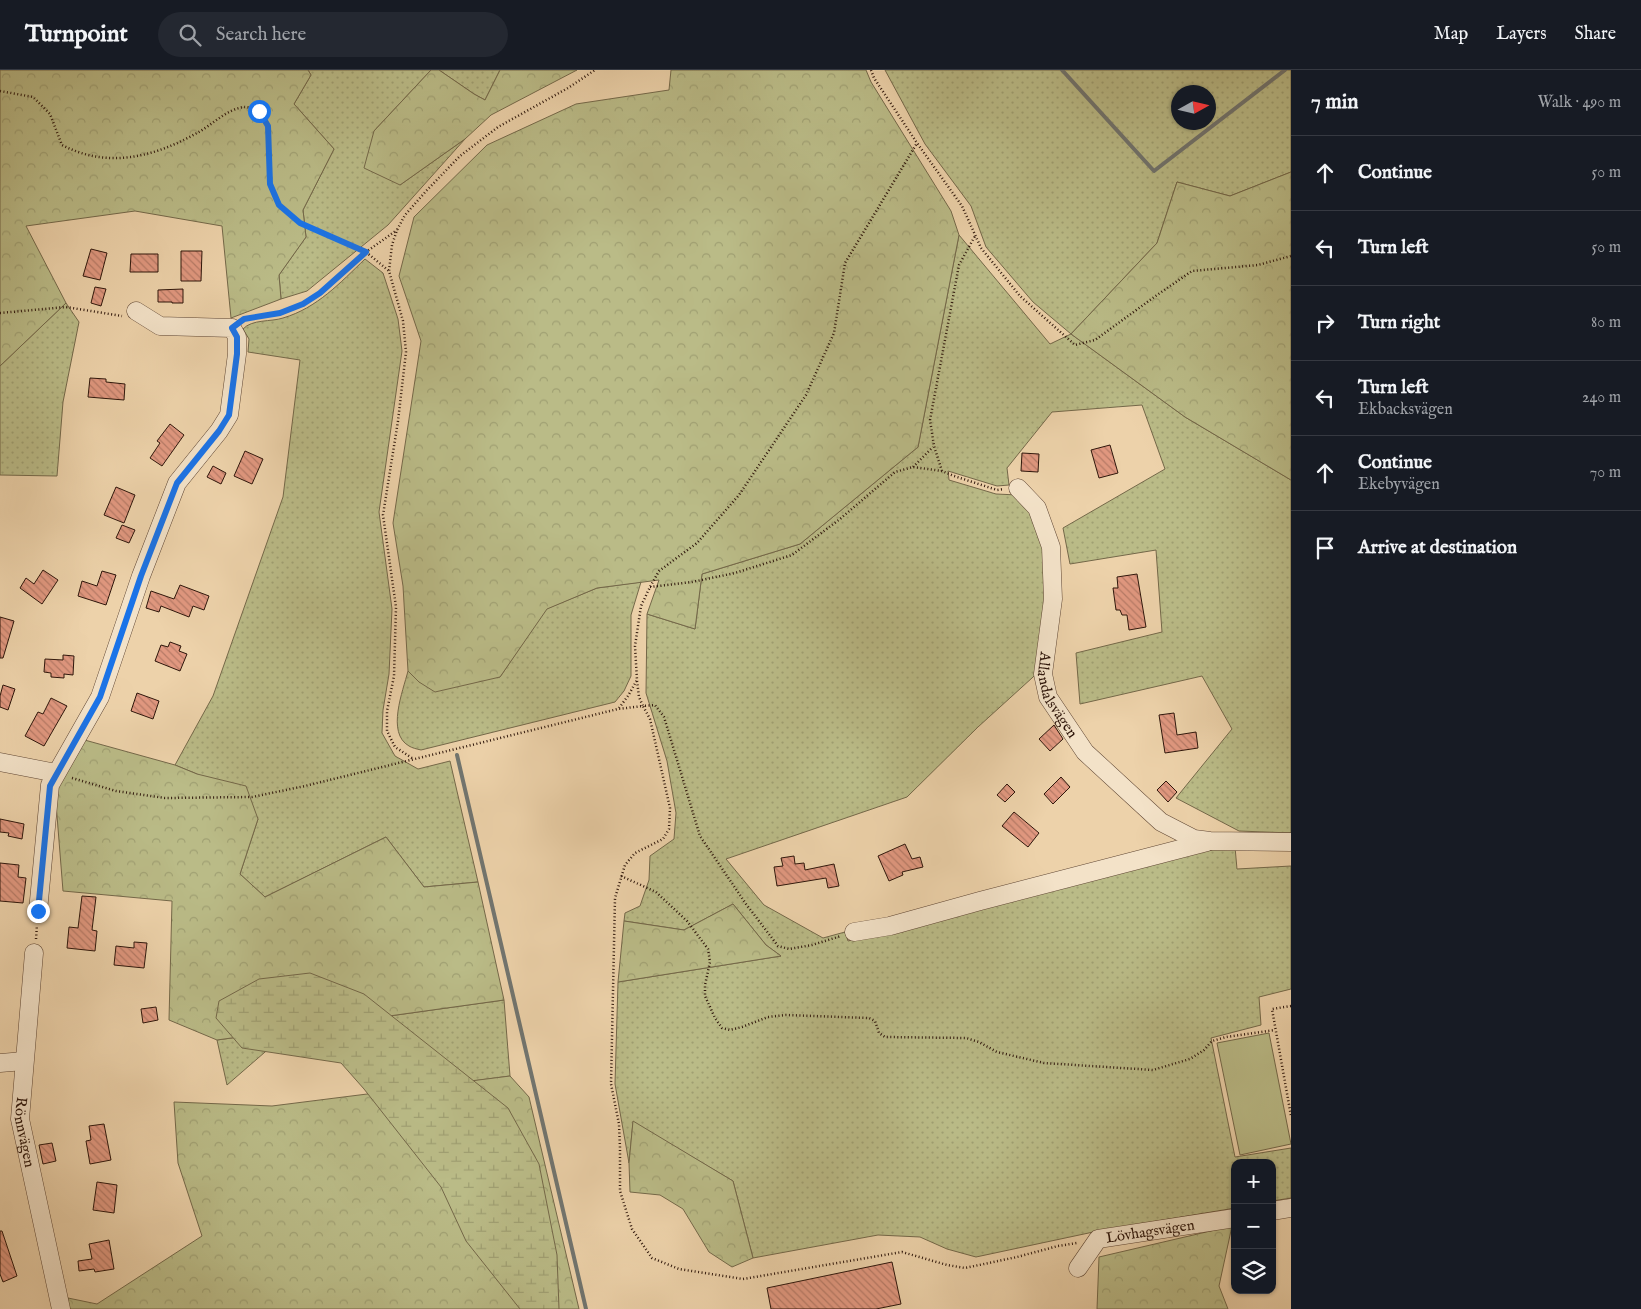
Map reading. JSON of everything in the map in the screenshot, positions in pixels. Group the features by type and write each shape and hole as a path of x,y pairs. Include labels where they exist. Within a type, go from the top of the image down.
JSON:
{"street":[{"path":"38,911 50,786 100,697 141,576 177,483 219,431 229,415 237,354 237,337 232,328 160,326 136,311"},
{"name":"Allandalsvägen","path":"1018,488 1037,508 1052,547 1053,599 1043,674 1048,697 1085,752 1161,822 1194,839 1210,841 1291,842"},
{"path":"0,762 56,773"},
{"name":"Allandalsvägen","path":"854,932 890,926 1210,841"},
{"name":"Rönnvägen","path":"34,953 20,1119 61,1309"},
{"path":"0,1063 24,1061"},
{"path":"1276,1210 1291,1208"},
{"name":"Lövhagsvägen","path":"1078,1268 1098,1239 1231,1219"}],"path":[{"path":"412,758 395,747 387,731 388,711 394,676 396,607 384,515 406,352 403,321 389,271 392,245 405,215 426,190 460,156 498,127 568,88 595,70"},
{"path":"870,70 917,144 962,206 981,248 1020,296 1075,345 1095,340 1192,272 1258,264 1291,256"},
{"path":"0,91 33,97 50,114 62,145 76,152 111,159 139,156 165,149 198,132 228,113 245,107 259,111 268,126 270,184 279,205 300,223 366,252 389,271"},
{"path":"917,144 845,263 834,333 806,395 739,495 697,543 659,571 642,606 635,646 639,697 650,719 670,808 669,829 663,839 634,853 625,865 615,898 611,1084 619,1124 620,1191 632,1229 652,1258 679,1269 743,1279 902,1252 947,1266 965,1268 1058,1246 1098,1239"},
{"path":"232,328 244,319 280,313 303,304 320,293 366,252 397,230"},
{"path":"942,471 934,446 930,420 959,265 975,236"},
{"path":"0,313 66,307 125,317 136,311"},
{"path":"913,467 934,446"},
{"path":"650,587 692,582 792,555 840,519 895,472 913,467 942,471 997,490 1018,488"},
{"path":"618,709 637,680"},
{"path":"56,773 116,791 165,798 252,797 305,786 412,758 618,709 655,705 664,716 700,836 746,904 778,946 789,949 812,946 854,932"},
{"path":"621,876 656,892 687,922 708,949 710,962 705,985 705,996 722,1028 730,1030 768,1017 786,1015 869,1018 875,1021 879,1033 885,1037 966,1038 979,1042 997,1052 1044,1063 1153,1070 1190,1059 1204,1050 1212,1041 1226,1037 1275,1030"},
{"path":"34,953 38,911"},
{"path":"1291,1006 1272,1010 1291,1116"}],"green space":[{"path":"0,70 308,70 311,75 294,104 334,149 303,210 306,237 279,275 281,299 231,318 222,226 135,211 26,226 66,303 0,366"},
{"path":"308,70 431,70 374,131 400,185 465,139 388,225 307,291 281,299 279,275 306,237 303,210 334,149 294,104 311,75"},
{"path":"431,70 439,70 485,100 500,70 577,70 491,115 465,139 400,185 364,168 374,131"},
{"path":"439,70 500,70 485,100"},
{"path":"671,70 866,70 871,82 951,211 959,235 918,447 800,544 702,574 695,629 647,614 659,580 597,588 547,609 500,677 435,692 419,682 408,671 403,586 393,523 421,341 399,276 414,217 487,145 576,104 669,90"},
{"path":"885,70 1291,70 1291,172 1230,196 1177,182 1157,243 1071,334 1033,302 986,247 971,206 925,144"},
{"path":"1291,172 1291,480 1185,417 1071,334 1157,243 1177,182 1230,196"},
{"path":"959,235 1050,344 1071,334 1185,417 1291,480 1291,833 1239,831 1176,798 1232,729 1202,676 1080,704 1076,653 1162,632 1156,550 1070,564 1063,528 1165,469 1142,405 1052,412 1007,468 1009,485 997,486 948,471 949,480 996,494 1018,495 1035,510 1048,549 1043,668 978,727 907,797 726,859 764,905 823,938 845,932 848,941 1212,848 1235,847 1237,869 1291,866 1291,989 1259,997 1261,1025 1211,1038 1235,1157 1291,1148 1291,1198 1276,1200 1276,1159 1231,1159 1231,1209 1098,1231 976,1257 947,1249 920,1237 878,1235 753,1258 733,1181 633,1122 629,1163 615,1084 618,982 781,956 766,945 733,904 684,930 624,921 625,913 640,906 649,880 650,856 674,839 676,813 667,761 646,693 647,614 695,629 702,574 800,544 918,447"},
{"path":"365,259 383,273 398,319 402,351 379,512 392,609 389,674 383,710 382,733 395,756 418,769 450,761 478,882 424,887 386,837 265,897 240,874 258,819 197,774 175,765 213,696 283,497 300,360 248,352 249,339 243,329 256,322 283,318 307,308 327,294"},
{"path":"66,303 79,322 63,402 57,476 0,475 0,366"},
{"path":"641,582 631,615 631,676 624,691 615,702 421,750 410,747 402,740 398,732 397,722 400,700 408,671 419,682 500,677 546,609 597,588"},
{"path":"81,739 175,765 197,774 246,786 258,819 240,874 265,897 386,837 424,887 478,882 504,1000 217,1040 169,1020 172,901 63,891 56,803 57,786"},
{"path":"733,904 766,945 781,956 618,982 624,921 684,930"},
{"path":"310,973 364,994 508,1108 539,1164 557,1255 559,1309 520,1309 466,1241 441,1187 364,1089 341,1063 242,1048 216,1018 219,1001 259,979"},
{"path":"504,1000 510,1076 375,1094 368,1066 272,1046 227,1085 217,1040"},
{"path":"1269,1033 1291,1144 1240,1155 1217,1043"},
{"path":"510,1076 529,1097 579,1309 68,1309 68,1298 97,1304 202,1236 178,1163 174,1102 272,1106"},
{"path":"633,1121 733,1181 753,1258 732,1267 709,1252 683,1209 660,1195 630,1192 629,1163"},
{"path":"1231,1226 1219,1286 1228,1309 1097,1309 1099,1257"}],"building":[{"path":"91,249 107,253 100,280 83,276"},
{"path":"181,251 202,251 201,281 181,281"},
{"path":"131,254 158,254 158,272 130,272"},
{"path":"95,287 106,289 101,306 91,303"},
{"path":"183,289 183,303 158,302 158,290"},
{"path":"90,378 106,379 106,382 125,384 124,400 88,397"},
{"path":"170,424 184,435 162,466 150,458 160,443 157,441"},
{"path":"1110,445 1118,473 1099,478 1091,450"},
{"path":"245,451 263,459 252,484 234,476"},
{"path":"1022,453 1039,454 1038,472 1021,471"},
{"path":"213,466 226,473 221,484 207,477"},
{"path":"116,487 135,495 124,523 104,515"},
{"path":"122,525 135,530 129,543 116,538"},
{"path":"43,570 58,580 42,604 20,588 26,578 34,584"},
{"path":"102,571 116,575 106,605 78,596 82,581 97,586"},
{"path":"1137,574 1146,627 1129,630 1127,615 1122,615 1120,610 1116,610 1113,588 1118,588 1117,577"},
{"path":"180,585 209,596 204,610 193,606 189,617 161,606 159,612 146,608 151,591 174,599"},
{"path":"0,617 14,621 3,658 0,658"},
{"path":"170,642 181,646 179,651 187,654 180,671 155,661 161,645 168,647"},
{"path":"63,655 74,656 73,675 64,674 64,678 51,677 51,673 44,672 45,659 63,660"},
{"path":"3,685 15,689 8,710 0,707"},
{"path":"137,693 159,701 153,719 131,711"},
{"path":"51,698 67,706 44,746 25,736 38,712 43,714"},
{"path":"1174,713 1177,735 1196,732 1198,748 1165,753 1159,715"},
{"path":"1054,725 1063,739 1050,751 1039,739"},
{"path":"1061,777 1070,787 1053,804 1044,794"},
{"path":"1166,781 1177,792 1168,802 1157,790"},
{"path":"1007,784 1015,792 1005,802 997,795"},
{"path":"1014,812 1039,833 1028,847 1002,826"},
{"path":"0,819 24,824 22,839 8,836 9,833 0,832"},
{"path":"905,844 912,859 920,857 923,867 902,872 903,875 889,881 878,856"},
{"path":"794,856 795,864 804,863 805,870 834,864 839,886 828,888 826,878 777,886 774,867 783,866 781,858"},
{"path":"0,863 19,865 18,877 26,878 23,903 0,901"},
{"path":"82,896 96,897 92,930 97,931 95,951 67,948 69,927 78,928"},
{"path":"134,942 147,943 144,968 114,965 116,946 134,948"},
{"path":"156,1007 158,1020 143,1023 141,1009"},
{"path":"104,1124 111,1160 90,1164 86,1141 91,1140 89,1126"},
{"path":"52,1143 56,1161 43,1164 39,1145"},
{"path":"97,1182 117,1185 114,1213 93,1210"},
{"path":"0,1231 2,1231 17,1276 3,1282 0,1274"},
{"path":"109,1240 114,1269 95,1272 94,1269 79,1271 78,1261 92,1259 89,1244"},
{"path":"892,1262 901,1304 876,1309 771,1309 767,1288"}],"waterway":[{"path":"1062,70 1154,171 1285,70"},
{"path":"457,755 586,1309"}],"route":[{"path":"38,911 50,786 100,697 141,576 177,483 219,431 229,415 237,354 237,337 232,328 244,319 280,313 303,304 320,293 366,252 300,223 279,205 270,184 268,126 259,111"}]}
